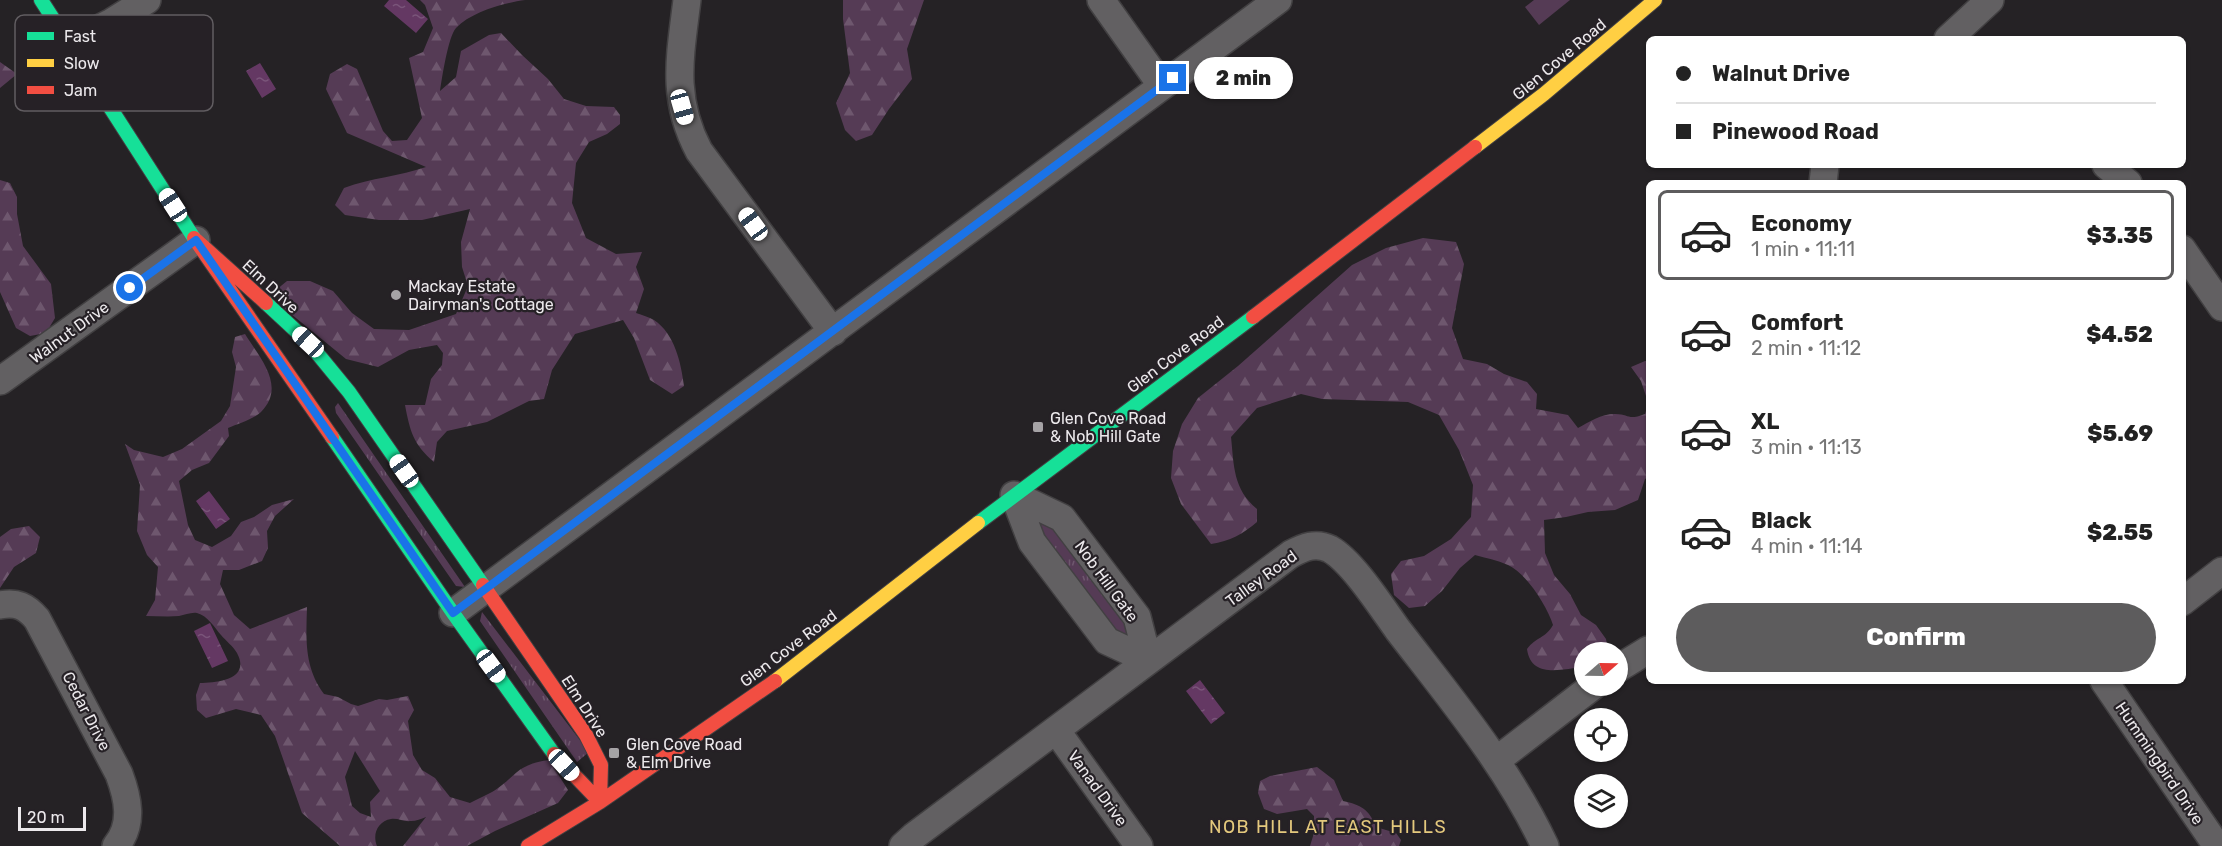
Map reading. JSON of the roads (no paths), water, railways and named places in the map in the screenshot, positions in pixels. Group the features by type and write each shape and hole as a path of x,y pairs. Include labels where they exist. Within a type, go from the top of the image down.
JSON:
{"street":[{"name":"Elm Drive","path":"41,0 51,15"},
{"path":"123,15 147,0"},
{"path":"687,0 680,63 680,85 682,107 689,131 699,151 832,332"},
{"path":"1101,0 1162,86"},
{"path":"453,613 1278,0"},
{"name":"Glen Cove Road","path":"528,846 600,802 774,681 1014,495 1247,322 1544,94 1655,0"},
{"path":"1951,36 1990,0"},
{"name":"Elm Drive","path":"112,111 196,240 453,613 554,754 600,802"},
{"path":"2110,168 2124,180"},
{"name":"Elm Drive","path":"196,240 308,342 349,392 586,735 601,765 600,802"},
{"name":"Walnut Drive","path":"0,381 196,240"},
{"path":"2186,255 2222,307"},
{"name":"Nob Hill Gate","path":"1014,495 1032,542 1107,641 1148,660"},
{"name":"Nob Hill Gate","path":"1014,495 1062,518 1137,617 1148,660"},
{"name":"Talley Road","path":"903,846 1291,554 1305,547 1319,545 1339,555 1368,589 1497,760 1545,846"},
{"path":"2186,599 2222,571"},
{"name":"Cedar Drive","path":"0,605 18,604 27,608 37,619 119,774 128,796 129,812 123,838 116,846"},
{"path":"1628,662 1646,651"},
{"name":"Hummingbird Drive","path":"2106,684 2217,846"},
{"path":"1497,760 1580,696"},
{"name":"Vanad Drive","path":"1056,730 1139,846"}],"water":[{"path":"389,0 406,0 428,19 416,33 384,6"},
{"path":"260,63 276,89 262,98 246,71"},
{"path":"209,491 230,519 216,529 196,501"},
{"path":"210,623 228,661 212,668 194,631"},
{"path":"1200,680 1225,713 1211,724 1186,691"}],"place":[{"name":"Mackay Estate Dairyman's Cottage","path":"396,295"},
{"name":"Glen Cove Road & Nob Hill Gate","path":"1038,427"},
{"name":"Glen Cove Road & Elm Drive","path":"614,753"}],"district":[{"name":"NOB HILL AT EAST HILLS","path":"1328,827"}]}
